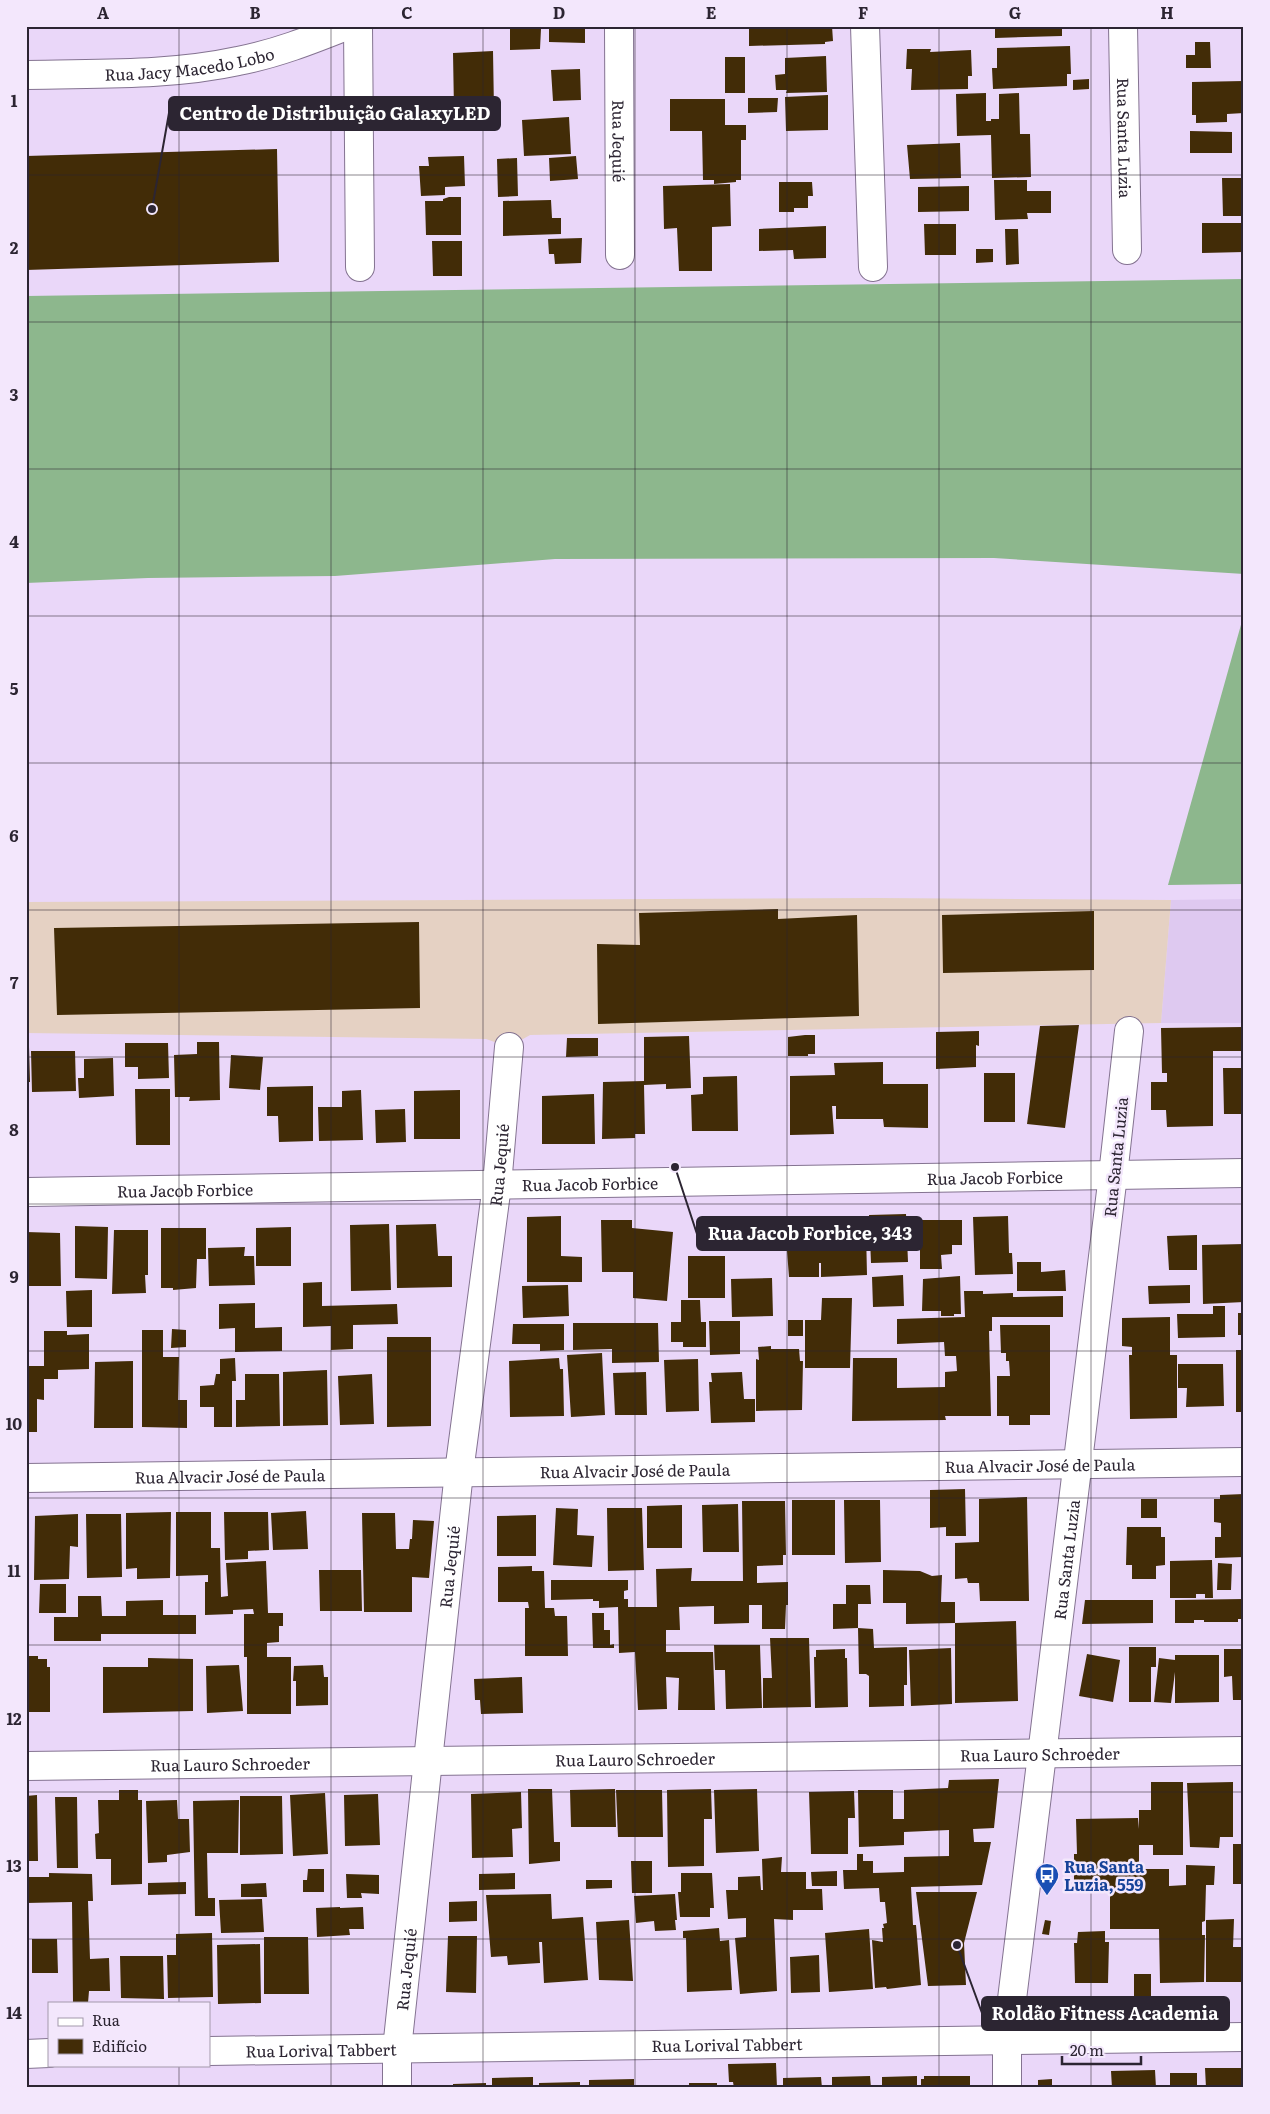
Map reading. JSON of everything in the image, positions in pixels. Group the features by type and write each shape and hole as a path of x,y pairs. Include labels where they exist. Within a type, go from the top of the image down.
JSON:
{"street":[{"name":"Rua Jacy Macedo Lobo","path":"26,75 175,70 207,67 240,61 276,51 346,26"},
{"path":"358,26 360,267"},
{"name":"Rua Jequié","path":"620,26 620,255"},
{"path":"866,26 873,267"},
{"name":"Rua Santa Luzia","path":"1123,26 1127,250"},
{"name":"Rua Santa Luzia","path":"1007,2088 1007,2040 1129,1031"},
{"name":"Rua Jequié","path":"397,2088 397,2049 460,1472 496,1184 509,1046"},
{"name":"Rua Jacob Forbice","path":"26,1192 1244,1173"},
{"name":"Rua Alvacir José de Paula","path":"26,1478 1244,1462"},
{"name":"Rua Lauro Schroeder","path":"26,1766 1244,1751"},
{"name":"Rua Lorival Tabbert","path":"210,2051 1244,2037"},
{"path":"26,2054 48,2053"}],"shaded area":[{"path":"877,898 1171,900 1161,1023 530,1035 509,1047 486,1039 26,1033 26,902"},
{"path":"1244,899 1244,1023 1161,1023 1171,900"}],"green space":[{"path":"1244,279 1244,574 994,558 555,559 335,576 148,578 26,583 26,296"},
{"path":"1244,614 1244,884 1168,885"}],"building":[{"path":"549,26 585,26 585,43 549,42"},
{"path":"749,26 832,26 833,41 825,42 825,44 749,46"},
{"path":"995,26 1062,26 1062,36 995,38"},
{"path":"510,29 541,29 540,49 510,50"},
{"path":"1195,42 1210,42 1211,68 1186,68 1186,55 1195,55"},
{"path":"1070,46 1071,74 1067,74 1067,86 993,89 992,68 997,68 997,48"},
{"path":"907,49 931,49 930,52 971,50 972,76 968,76 968,89 911,90 912,69 906,69"},
{"path":"493,51 494,110 454,110 453,53"},
{"path":"826,56 827,92 786,93 787,90 776,90 775,75 785,74 785,58"},
{"path":"725,57 745,57 745,93 725,93"},
{"path":"580,69 581,100 553,101 551,70"},
{"path":"1089,79 1089,89 1073,90 1073,80"},
{"path":"1244,81 1244,113 1227,114 1227,122 1196,123 1196,115 1192,115 1192,82"},
{"path":"986,93 986,121 991,121 991,119 999,119 999,94 1019,93 1020,134 1030,134 1031,177 992,178 991,135 957,136 956,94"},
{"path":"828,95 828,130 786,131 785,97"},
{"path":"748,98 778,98 777,112 748,113"},
{"path":"670,99 725,99 725,125 746,125 746,140 741,140 741,180 714,184 714,180 703,180 702,131 670,131"},
{"path":"569,117 571,154 524,156 522,120"},
{"path":"1190,131 1232,132 1232,153 1190,153"},
{"path":"960,143 961,178 910,179 907,145"},
{"path":"277,149 279,262 26,270 26,156"},
{"path":"464,156 465,186 445,187 445,195 421,196 419,166 429,166 428,157"},
{"path":"576,156 578,179 550,181 549,158"},
{"path":"517,158 518,196 498,197 497,159"},
{"path":"1222,178 1244,178 1244,216 1223,216"},
{"path":"994,180 1027,180 1027,191 1051,191 1051,213 1027,213 1028,219 995,220"},
{"path":"779,182 812,182 813,196 808,196 808,208 794,208 794,212 779,212"},
{"path":"730,184 731,226 712,227 712,271 679,271 677,228 664,229 663,186"},
{"path":"969,186 969,211 918,212 918,187"},
{"path":"461,197 461,235 426,235 425,201 443,201 443,199"},
{"path":"551,200 552,218 561,218 561,234 503,236 503,201"},
{"path":"1202,223 1244,223 1244,252 1202,253"},
{"path":"924,224 956,224 956,255 925,255"},
{"path":"826,226 826,258 794,259 793,250 759,251 759,229"},
{"path":"1005,229 1018,229 1019,264 1006,265"},
{"path":"582,238 581,263 555,264 554,254 549,254 548,239"},
{"path":"432,241 462,241 462,276 433,276"},
{"path":"976,249 993,249 993,262 976,263"},
{"path":"778,909 778,919 857,915 859,1016 598,1024 597,944 640,945 639,913"},
{"path":"1094,911 1094,970 943,973 942,915"},
{"path":"419,922 420,1008 57,1015 54,928"},
{"path":"1079,1025 1065,1128 1027,1124 1040,1026"},
{"path":"1244,1027 1244,1051 1213,1051 1213,1126 1167,1127 1166,1110 1151,1110 1151,1082 1167,1082 1167,1073 1162,1073 1161,1028"},
{"path":"979,1031 979,1046 976,1045 976,1067 936,1069 936,1032"},
{"path":"815,1035 815,1054 788,1056 788,1037"},
{"path":"689,1036 691,1088 666,1089 666,1084 644,1085 645,1134 635,1134 635,1138 602,1139 603,1082 644,1081 644,1037"},
{"path":"567,1038 598,1038 598,1056 566,1057"},
{"path":"197,1042 219,1042 220,1100 189,1101 190,1097 175,1097 174,1055 197,1054"},
{"path":"125,1043 168,1043 169,1078 138,1079 138,1067 125,1067"},
{"path":"26,1047 29,1047 30,1082 26,1082"},
{"path":"31,1051 75,1051 76,1091 32,1092"},
{"path":"231,1055 263,1057 260,1090 229,1088"},
{"path":"113,1058 114,1096 79,1098 78,1078 84,1078 84,1059"},
{"path":"883,1062 883,1084 928,1084 928,1128 884,1127 883,1119 836,1119 836,1106 832,1106 834,1134 790,1135 790,1076 835,1075 834,1063"},
{"path":"1223,1068 1244,1068 1244,1114 1224,1114"},
{"path":"984,1073 1015,1073 1015,1122 984,1122"},
{"path":"737,1076 738,1131 692,1131 691,1095 703,1094 703,1077"},
{"path":"313,1086 313,1141 279,1142 278,1116 267,1116 267,1087"},
{"path":"135,1089 170,1089 170,1145 136,1145"},
{"path":"361,1090 363,1140 319,1141 318,1107 342,1107 342,1091"},
{"path":"460,1090 460,1139 414,1139 414,1091"},
{"path":"594,1094 595,1144 542,1144 542,1096"},
{"path":"405,1109 406,1142 376,1143 375,1110"},
{"path":"906,1214 908,1262 871,1263 869,1215"},
{"path":"561,1216 561,1256 582,1257 582,1282 527,1282 527,1217"},
{"path":"1008,1216 1009,1253 1012,1253 1013,1274 975,1275 973,1217"},
{"path":"601,1220 632,1220 632,1228 673,1232 667,1301 633,1298 633,1272 602,1272"},
{"path":"920,1220 962,1220 962,1245 952,1245 952,1254 941,1255 942,1269 920,1269"},
{"path":"821,1222 821,1230 866,1230 867,1275 821,1277 821,1263 819,1263 819,1277 789,1277 785,1224"},
{"path":"389,1224 391,1290 351,1291 350,1225"},
{"path":"436,1224 438,1256 452,1256 452,1287 397,1288 396,1225"},
{"path":"75,1226 108,1227 107,1279 75,1278"},
{"path":"291,1227 291,1266 256,1266 256,1228"},
{"path":"161,1228 206,1228 206,1259 197,1259 196,1288 173,1290 173,1288 161,1288"},
{"path":"114,1230 148,1230 148,1275 145,1275 146,1293 112,1294"},
{"path":"26,1232 60,1233 61,1286 26,1286"},
{"path":"1197,1235 1197,1270 1169,1270 1167,1236"},
{"path":"1244,1244 1244,1302 1203,1304 1202,1245"},
{"path":"245,1247 244,1256 254,1256 255,1285 209,1286 208,1248"},
{"path":"688,1256 725,1256 725,1298 688,1298"},
{"path":"1017,1262 1041,1262 1041,1272 1065,1270 1066,1291 1017,1291"},
{"path":"903,1275 904,1306 873,1307 872,1277"},
{"path":"960,1276 961,1314 941,1316 941,1311 922,1311 923,1279"},
{"path":"772,1278 773,1316 732,1317 731,1279"},
{"path":"322,1282 322,1306 397,1304 398,1324 353,1325 353,1349 331,1350 331,1326 303,1327 303,1283"},
{"path":"568,1285 569,1316 523,1318 522,1286"},
{"path":"1190,1285 1190,1303 1149,1304 1148,1286"},
{"path":"92,1290 92,1327 67,1327 66,1291"},
{"path":"964,1291 983,1291 983,1294 1013,1293 1013,1297 1063,1296 1063,1317 992,1317 992,1331 989,1331 991,1416 945,1416 946,1420 852,1421 853,1358 897,1358 897,1388 945,1387 945,1372 957,1371 956,1356 945,1356 944,1342 897,1344 897,1319 965,1317"},
{"path":"822,1298 852,1298 850,1368 805,1368 805,1320 821,1320"},
{"path":"681,1300 700,1300 701,1322 706,1322 706,1347 683,1347 683,1342 671,1342 671,1322 681,1322"},
{"path":"255,1303 255,1328 282,1327 282,1351 235,1352 235,1328 219,1329 219,1304"},
{"path":"1213,1306 1225,1306 1225,1337 1178,1338 1177,1314 1213,1314"},
{"path":"1238,1313 1244,1313 1244,1335 1238,1335"},
{"path":"1170,1317 1170,1355 1177,1355 1177,1418 1130,1419 1129,1355 1132,1355 1132,1347 1122,1346 1122,1318"},
{"path":"788,1320 803,1320 803,1336 788,1336"},
{"path":"709,1321 740,1321 740,1354 710,1355"},
{"path":"573,1323 658,1323 659,1362 612,1363 612,1349 573,1350"},
{"path":"513,1324 564,1324 564,1350 540,1351 540,1344 512,1344"},
{"path":"1000,1325 1050,1325 1050,1415 1030,1415 1030,1425 1009,1425 1009,1416 997,1416 997,1376 1010,1376 1009,1361 1006,1361 1006,1353 1001,1353"},
{"path":"172,1329 186,1330 186,1347 171,1348"},
{"path":"142,1330 163,1330 163,1357 179,1357 178,1400 187,1400 187,1428 142,1427"},
{"path":"44,1331 67,1331 67,1335 89,1334 89,1369 58,1370 58,1379 44,1379 44,1400 37,1399 37,1432 26,1432 26,1366 44,1366"},
{"path":"387,1337 431,1337 431,1426 387,1427"},
{"path":"771,1346 771,1349 799,1349 800,1361 803,1361 802,1410 756,1411 756,1359 759,1360 758,1347"},
{"path":"1236,1350 1244,1350 1244,1412 1236,1412"},
{"path":"602,1353 605,1415 571,1417 567,1355"},
{"path":"235,1358 236,1381 232,1381 232,1427 214,1427 214,1407 200,1407 200,1386 214,1385 216,1374 220,1374 220,1359"},
{"path":"559,1358 560,1369 563,1369 564,1416 510,1417 509,1361"},
{"path":"698,1359 699,1411 666,1412 664,1360"},
{"path":"133,1361 133,1428 94,1428 95,1362"},
{"path":"1178,1364 1223,1364 1224,1406 1186,1407 1187,1388 1178,1388"},
{"path":"327,1370 328,1425 283,1426 283,1372"},
{"path":"646,1372 647,1415 615,1415 613,1373"},
{"path":"742,1372 744,1399 755,1399 755,1422 711,1423 709,1382 712,1382 711,1373"},
{"path":"245,1374 279,1374 280,1426 236,1427 236,1400 245,1400"},
{"path":"372,1374 374,1424 340,1425 338,1376"},
{"path":"965,1489 966,1536 946,1536 946,1527 930,1528 930,1490"},
{"path":"1244,1494 1244,1557 1215,1558 1215,1537 1221,1537 1221,1523 1214,1522 1214,1499 1220,1499 1220,1495"},
{"path":"1027,1497 1029,1601 980,1601 979,1583 968,1583 967,1578 955,1579 955,1543 979,1542 979,1499"},
{"path":"1141,1499 1157,1499 1157,1518 1141,1518"},
{"path":"792,1500 835,1500 835,1555 792,1555"},
{"path":"844,1500 880,1500 881,1562 845,1563"},
{"path":"742,1501 785,1501 786,1555 783,1555 783,1565 757,1566 757,1583 788,1582 785,1629 762,1629 762,1605 749,1605 749,1623 714,1624 714,1606 679,1607 680,1630 666,1630 666,1652 713,1652 715,1710 678,1710 679,1678 666,1677 667,1709 638,1710 635,1652 619,1653 618,1607 599,1608 599,1601 593,1601 593,1599 551,1600 551,1580 628,1580 628,1590 624,1591 624,1599 628,1599 628,1607 657,1607 656,1569 692,1568 691,1581 743,1581"},
{"path":"738,1504 739,1552 703,1552 702,1505"},
{"path":"682,1505 682,1548 647,1548 647,1506"},
{"path":"556,1508 578,1509 577,1535 594,1536 592,1567 553,1565"},
{"path":"607,1508 642,1508 644,1570 608,1571"},
{"path":"306,1511 308,1549 273,1550 271,1513"},
{"path":"171,1512 170,1578 137,1579 137,1568 126,1569 126,1513"},
{"path":"176,1512 211,1512 211,1548 220,1548 221,1597 228,1596 226,1563 266,1561 268,1613 283,1613 283,1626 279,1626 279,1642 267,1643 267,1657 291,1657 291,1714 247,1714 247,1657 244,1657 244,1614 254,1614 253,1609 233,1610 233,1614 205,1615 205,1582 208,1582 208,1575 176,1576"},
{"path":"224,1512 268,1512 269,1550 248,1551 248,1559 225,1560"},
{"path":"362,1513 395,1513 396,1549 409,1549 410,1539 412,1539 413,1520 434,1521 429,1578 412,1577 412,1612 364,1612"},
{"path":"78,1514 78,1547 70,1546 69,1579 34,1580 35,1516"},
{"path":"86,1514 121,1514 122,1577 87,1578"},
{"path":"536,1515 536,1556 497,1556 497,1516"},
{"path":"1127,1527 1161,1527 1161,1537 1165,1537 1165,1565 1156,1566 1156,1579 1132,1579 1132,1565 1126,1565"},
{"path":"1212,1560 1213,1598 1205,1598 1205,1594 1196,1594 1196,1598 1170,1598 1170,1561"},
{"path":"1218,1563 1232,1564 1231,1590 1217,1590"},
{"path":"532,1566 532,1571 544,1571 545,1608 554,1608 555,1616 567,1616 568,1656 525,1656 525,1608 529,1608 528,1602 498,1602 498,1567"},
{"path":"319,1570 361,1570 362,1611 320,1611"},
{"path":"883,1570 920,1571 932,1576 942,1575 941,1602 955,1602 955,1623 906,1624 906,1603 883,1603"},
{"path":"40,1584 66,1584 66,1613 39,1613"},
{"path":"846,1585 870,1585 871,1604 858,1604 858,1628 833,1629 833,1604 846,1604"},
{"path":"78,1596 101,1596 102,1616 126,1616 126,1601 163,1600 163,1615 196,1615 196,1634 101,1634 101,1641 54,1641 54,1617 78,1617"},
{"path":"1244,1599 1244,1619 1238,1619 1238,1622 1204,1622 1204,1620 1194,1620 1194,1623 1175,1623 1175,1600"},
{"path":"1085,1600 1153,1600 1153,1623 1082,1624"},
{"path":"592,1613 604,1613 604,1630 610,1630 610,1645 614,1644 614,1648 593,1648"},
{"path":"1016,1621 1018,1701 955,1703 955,1623"},
{"path":"858,1628 873,1629 874,1648 907,1647 907,1685 904,1685 904,1706 869,1707 869,1676 859,1674"},
{"path":"770,1638 809,1638 811,1707 763,1708 763,1678 772,1678"},
{"path":"714,1645 760,1645 762,1708 726,1709 725,1670 715,1670"},
{"path":"1129,1647 1156,1647 1156,1667 1151,1667 1151,1702 1129,1702"},
{"path":"951,1648 952,1704 911,1706 909,1650"},
{"path":"845,1649 845,1658 847,1658 848,1707 815,1708 814,1657 816,1657 816,1650"},
{"path":"1224,1649 1244,1649 1244,1700 1233,1700 1232,1676 1224,1677"},
{"path":"1087,1654 1120,1660 1113,1702 1079,1696"},
{"path":"1175,1655 1219,1655 1219,1702 1175,1703 1175,1672 1171,1703 1154,1702 1159,1658 1175,1660"},
{"path":"26,1656 38,1656 38,1659 47,1659 47,1667 50,1667 50,1712 26,1712"},
{"path":"148,1658 193,1659 193,1711 103,1713 103,1667 148,1667"},
{"path":"239,1665 243,1711 207,1713 206,1666"},
{"path":"323,1665 324,1677 328,1677 328,1705 296,1706 296,1681 293,1681 294,1666"},
{"path":"522,1677 523,1713 481,1714 480,1700 475,1700 474,1679"},
{"path":"999,1779 994,1828 973,1829 974,1842 991,1842 982,1885 911,1887 913,1925 916,1925 921,1985 887,1989 886,1987 875,1988 872,1940 883,1942 882,1928 884,1928 883,1924 887,1923 885,1902 880,1902 879,1888 844,1889 843,1870 857,1870 857,1854 863,1854 863,1861 873,1861 873,1873 904,1872 904,1857 949,1856 949,1830 904,1832 904,1845 859,1847 858,1790 893,1790 893,1819 904,1819 904,1790 948,1788 949,1780"},
{"path":"1151,1782 1183,1782 1183,1855 1153,1855 1153,1845 1139,1845 1139,1869 1169,1869 1169,1886 1186,1885 1186,1865 1215,1866 1214,1885 1206,1885 1205,1921 1202,1922 1202,1935 1205,1935 1204,1982 1160,1983 1159,1929 1110,1929 1110,1886 1074,1888 1074,1854 1077,1854 1076,1819 1138,1818 1139,1829 1139,1810 1151,1810"},
{"path":"1233,1782 1233,1837 1220,1837 1219,1848 1190,1847 1187,1783"},
{"path":"528,1789 552,1789 554,1842 560,1842 560,1861 529,1864"},
{"path":"615,1789 616,1827 571,1827 570,1790"},
{"path":"711,1789 712,1819 704,1819 704,1866 668,1867 667,1790"},
{"path":"757,1789 759,1851 716,1853 714,1790"},
{"path":"119,1790 138,1790 138,1800 142,1800 142,1884 111,1885 111,1859 96,1859 95,1834 99,1833 98,1800 119,1800"},
{"path":"616,1790 662,1790 663,1837 618,1837"},
{"path":"854,1791 855,1818 848,1818 848,1854 811,1854 809,1792"},
{"path":"521,1792 522,1828 512,1829 513,1857 472,1858 471,1794"},
{"path":"325,1793 328,1854 293,1856 290,1795"},
{"path":"378,1794 380,1845 345,1846 344,1795"},
{"path":"37,1795 38,1861 26,1861 26,1796"},
{"path":"240,1796 282,1796 283,1854 240,1855"},
{"path":"55,1797 77,1797 78,1868 57,1868"},
{"path":"177,1800 178,1819 189,1819 190,1852 167,1855 167,1862 148,1863 146,1801"},
{"path":"239,1800 238,1853 207,1853 208,1898 215,1898 215,1916 195,1916 193,1801"},
{"path":"1233,1844 1244,1844 1244,1884 1233,1884"},
{"path":"782,1857 781,1872 806,1872 806,1889 822,1889 823,1910 793,1910 793,1920 774,1919 777,1991 740,1994 735,1938 746,1937 746,1918 728,1919 726,1890 738,1890 738,1877 760,1876 761,1890 763,1890 762,1859"},
{"path":"631,1861 652,1861 652,1893 632,1893"},
{"path":"308,1869 324,1869 324,1892 303,1892 303,1880 307,1880"},
{"path":"837,1871 837,1886 812,1886 811,1872"},
{"path":"49,1873 92,1874 93,1901 88,1901 90,1959 109,1958 110,1991 89,1991 88,2002 73,2002 72,1902 26,1903 26,1877 49,1877"},
{"path":"515,1873 515,1889 479,1890 479,1874"},
{"path":"681,1873 712,1873 714,1908 710,1908 710,1917 680,1917 678,1892 681,1892"},
{"path":"346,1874 379,1875 379,1894 361,1893 362,1898 347,1898"},
{"path":"586,1880 612,1880 612,1888 586,1889"},
{"path":"186,1882 186,1894 148,1895 148,1883"},
{"path":"266,1883 267,1897 241,1897 241,1884"},
{"path":"916,1892 977,1892 964,1943 966,1985 928,1986"},
{"path":"551,1894 552,1919 583,1917 588,1980 544,1983 542,1942 539,1942 540,1963 508,1965 507,1956 491,1957 486,1895"},
{"path":"675,1894 676,1930 655,1931 654,1921 636,1923 634,1896"},
{"path":"262,1899 264,1932 221,1933 219,1900"},
{"path":"477,1901 477,1921 449,1922 449,1902"},
{"path":"363,1907 364,1929 349,1929 350,1935 317,1937 316,1908"},
{"path":"1234,1919 1233,1947 1244,1947 1244,1982 1206,1982 1206,1920"},
{"path":"629,1920 633,1981 599,1980 596,1922"},
{"path":"1045,1920 1051,1921 1049,1935 1042,1934"},
{"path":"719,1928 720,1941 729,1940 732,1990 687,1992 686,1938 683,1938 683,1931"},
{"path":"869,1929 873,1989 829,1992 825,1933"},
{"path":"1105,1931 1105,1942 1109,1942 1108,1983 1075,1983 1074,1943 1077,1943 1078,1932"},
{"path":"212,1933 213,1997 168,1998 167,1955 176,1955 176,1934"},
{"path":"448,1936 477,1936 476,1993 446,1992"},
{"path":"264,1937 308,1937 309,1994 264,1994"},
{"path":"32,1939 57,1939 58,1973 32,1973"},
{"path":"260,1944 261,2003 218,2004 217,1945"},
{"path":"819,1955 820,1992 791,1993 790,1957"},
{"path":"120,1956 163,1956 164,1999 121,1998"},
{"path":"1134,1974 1151,1974 1151,1999 1134,1999"},
{"path":"776,2063 777,2088 734,2088 733,2082 729,2082 728,2064"},
{"path":"1205,2068 1244,2068 1244,2088 1206,2088"},
{"path":"1155,2070 1156,2088 1112,2088 1111,2071"},
{"path":"1170,2073 1197,2073 1197,2088 1170,2088"},
{"path":"870,2076 871,2088 832,2088 832,2077"},
{"path":"917,2076 917,2088 882,2088 882,2077"},
{"path":"924,2076 970,2076 970,2088 921,2088 921,2079 924,2079"},
{"path":"533,2077 533,2088 492,2088 492,2078"},
{"path":"821,2077 822,2088 783,2088 783,2078"},
{"path":"634,2079 634,2088 589,2088 589,2080"},
{"path":"1052,2079 1052,2088 1038,2088 1038,2080"},
{"path":"580,2082 580,2088 539,2088 539,2083"},
{"path":"486,2083 486,2088 453,2088 453,2084"},
{"path":"689,2083 717,2083 717,2088 689,2088"}],"place":[{"name":"Centro de Distribuição GalaxyLED","path":"152,209"},
{"name":"Rua Jacob Forbice, 343","path":"675,1167"},
{"name":"Rua Santa Luzia, 559","path":"1047,1896"},
{"name":"Roldão Fitness Academia","path":"957,1945"}]}
